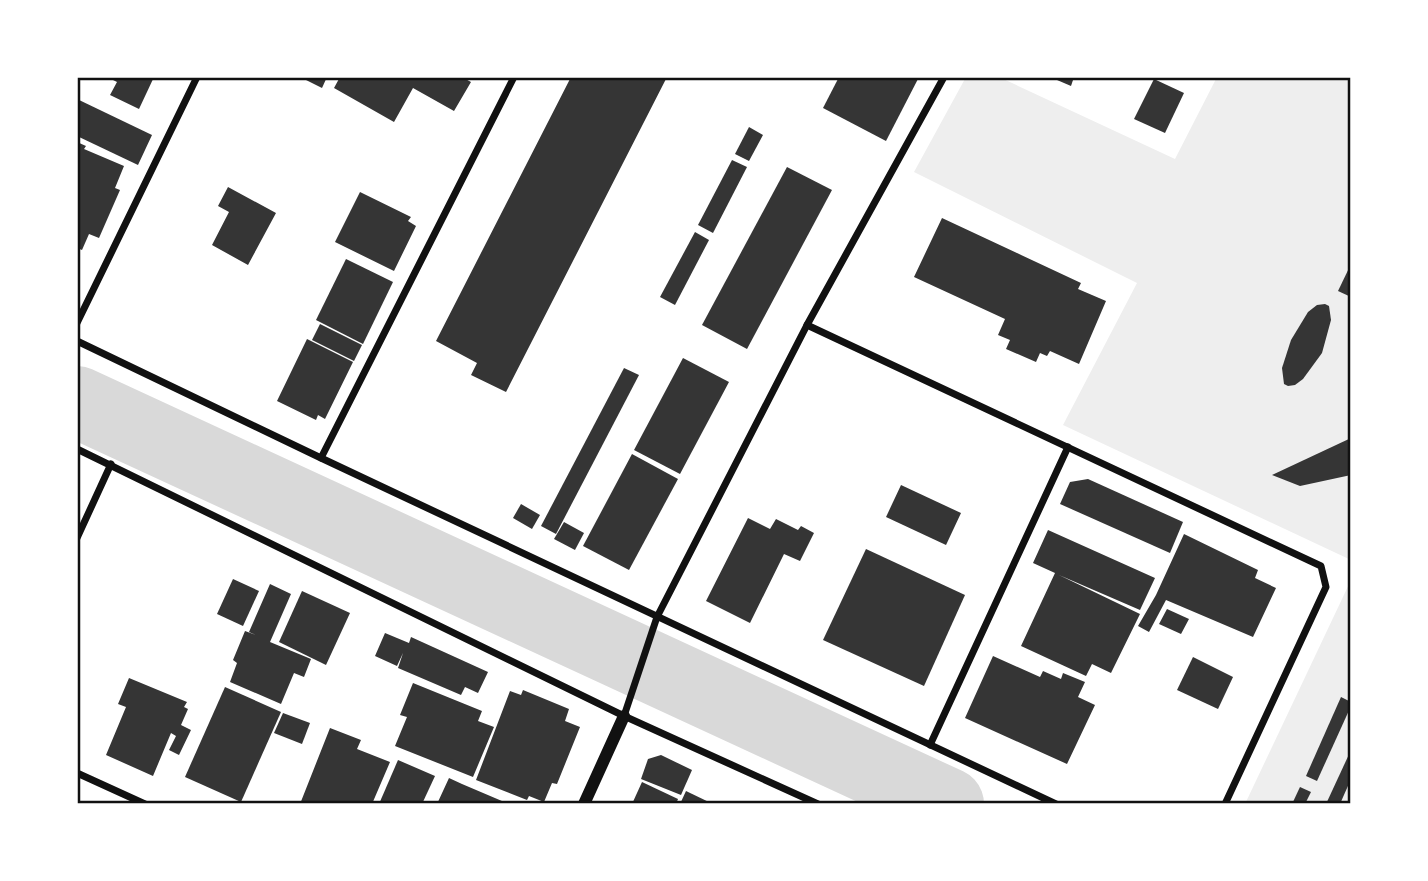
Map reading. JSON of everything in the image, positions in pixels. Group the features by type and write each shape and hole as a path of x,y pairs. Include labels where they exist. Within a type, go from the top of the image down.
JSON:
{"street":[{"path":"77,323 197,77"},
{"path":"321,458 514,77"},
{"path":"584,804 624,716 657,617 807,325 944,77"},
{"path":"807,325 1321,566 1326,587 1225,804"},
{"path":"77,341 1056,804"},
{"path":"930,745 1068,447"},
{"path":"77,449 624,716 818,804"},
{"path":"77,538 111,464"},
{"path":"77,773 145,804"}],"shaded area":[{"path":"966,77 999,77 1175,159 1217,77 1351,77 1351,560 1063,425 1137,283 914,172"},
{"path":"1351,580 1351,804 1245,804"}],"building":[{"path":"107,77 154,77 139,109 110,95 117,82"},
{"path":"300,77 327,77 322,88"},
{"path":"340,77 462,77 471,82 454,111 413,88 394,122 334,88"},
{"path":"571,77 667,77 506,392 471,375 477,363 436,341"},
{"path":"839,77 919,77 886,141 823,108"},
{"path":"1050,77 1074,77 1071,86"},
{"path":"1154,79 1184,93 1165,133 1134,119"},
{"path":"77,99 152,135 138,165 77,136"},
{"path":"749,127 763,135 749,161 735,154"},
{"path":"77,142 86,146 84,149 124,166 115,188 120,190 99,238 89,234 82,250 77,248"},
{"path":"732,160 747,167 713,233 698,225"},
{"path":"787,167 832,190 747,349 702,325"},
{"path":"228,187 276,213 248,265 212,245 229,212 218,206"},
{"path":"360,192 411,217 408,221 416,226 394,271 335,242"},
{"path":"942,218 1081,283 1078,289 1106,301 1079,364 1050,351 1047,356 1040,353 1036,362 1006,349 1010,340 998,335 1005,319 914,277"},
{"path":"695,232 709,240 675,305 660,297"},
{"path":"346,259 393,282 363,344 316,320"},
{"path":"1351,264 1351,297 1338,291"},
{"path":"1317,305 1329,306 1331,320 1322,353 1303,379 1288,386 1284,384 1282,368 1291,340 1308,312"},
{"path":"320,324 362,345 354,361 312,340"},
{"path":"307,339 353,362 325,419 318,415 316,420 277,401"},
{"path":"683,358 729,382 680,474 634,450"},
{"path":"624,368 639,375 556,534 541,526"},
{"path":"1351,438 1351,475 1300,486 1272,475"},
{"path":"632,454 678,479 629,570 583,546"},
{"path":"1088,479 1183,522 1170,553 1060,504 1070,482"},
{"path":"901,485 961,513 946,545 886,517"},
{"path":"521,504 540,515 532,529 513,518"},
{"path":"748,518 770,529 776,519 798,530 801,526 814,533 800,561 784,554 750,623 706,601"},
{"path":"564,522 584,533 575,550 554,539"},
{"path":"1048,530 1155,578 1140,610 1059,575 1140,614 1111,673 1092,664 1086,676 1021,646 1055,573 1033,563"},
{"path":"1184,534 1258,570 1255,578 1276,588 1253,637 1166,600 1149,632 1138,626 1156,595"},
{"path":"866,549 965,595 924,686 823,640"},
{"path":"233,579 259,591 243,626 217,614"},
{"path":"270,584 291,594 270,642 311,659 304,677 294,673 281,704 230,682 237,663 233,660 245,631 256,635 249,632"},
{"path":"302,591 350,613 326,665 279,642"},
{"path":"1167,609 1189,619 1181,634 1159,624"},
{"path":"385,633 409,643 411,637 488,672 478,693 465,687 461,695 398,668 403,653 397,666 375,656"},
{"path":"993,656 1040,677 1043,671 1061,679 1063,673 1085,682 1078,697 1095,705 1067,764 965,718"},
{"path":"1193,657 1233,677 1218,709 1177,690"},
{"path":"129,678 187,702 184,707 188,709 181,725 191,730 179,755 169,750 176,736 171,733 153,776 106,755 126,707 118,704"},
{"path":"413,683 482,711 478,721 494,727 473,777 395,746 407,717 400,715"},
{"path":"225,687 281,712 241,802 185,777"},
{"path":"523,690 569,709 565,721 580,727 557,784 552,783 544,802 529,796 527,800 476,780 510,691 521,695"},
{"path":"1341,697 1351,702 1351,706 1317,781 1306,776"},
{"path":"283,713 310,723 302,744 274,733"},
{"path":"330,728 361,740 357,749 390,762 372,804 300,804"},
{"path":"1351,750 1351,779 1340,804 1326,804"},
{"path":"661,755 692,770 681,795 641,779 648,759"},
{"path":"398,760 435,776 422,804 379,804"},
{"path":"449,778 462,784 509,804 437,804"},
{"path":"642,782 678,799 676,804 632,804"},
{"path":"1300,787 1311,792 1305,804 1292,804"},
{"path":"686,791 713,804 680,804"}],"waterway":[{"path":"77,402 948,804"}]}
